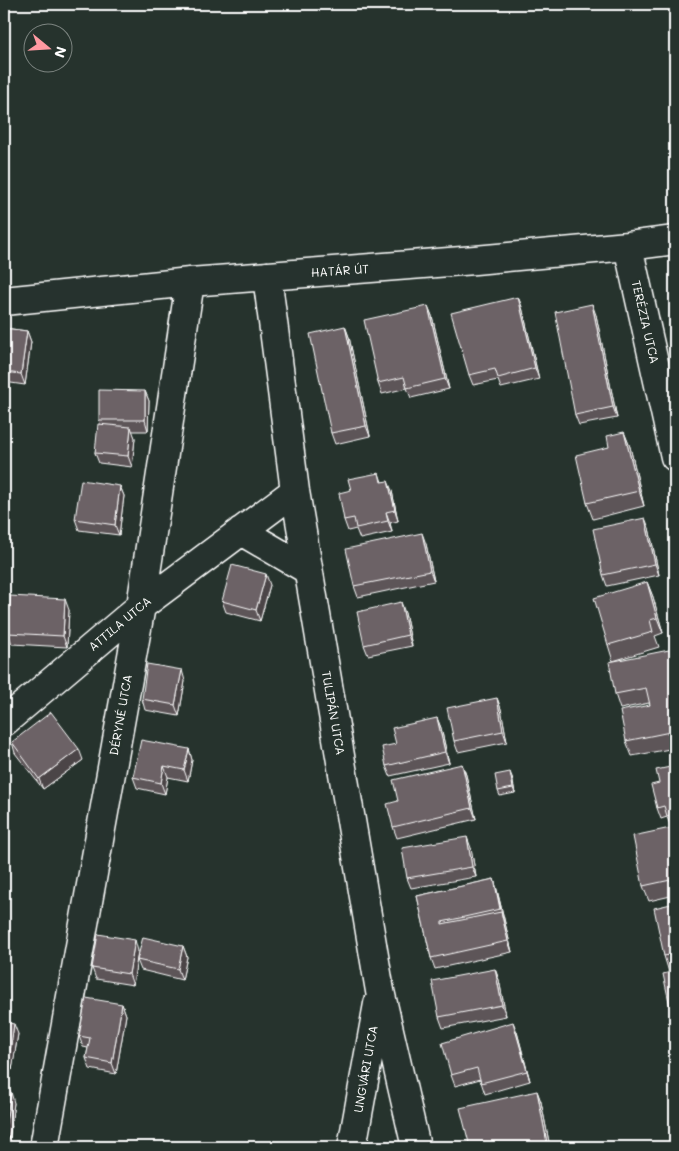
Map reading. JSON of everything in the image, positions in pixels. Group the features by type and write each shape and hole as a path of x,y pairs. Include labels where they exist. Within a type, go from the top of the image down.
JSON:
{"street":[{"name":"HATÁR ÚT","path":"4,301 190,282 475,260 675,240"},
{"name":"TERÉZIA UTCA","path":"628,246 675,456"},
{"name":"TULIPÁN UTCA","path":"267,276 294,491 380,991 416,1147"},
{"name":"DÉRYNÉ UTCA","path":"44,1147 141,606 190,282"},
{"name":"ATTILA UTCA","path":"4,722 141,606 294,491"},
{"path":"241,531 308,570"},
{"name":"UNGVÁRI UTCA","path":"352,1147 380,991"}],"building":[{"path":"518,297 535,368 498,378 495,369 469,375 451,313"},
{"path":"592,304 613,407 575,415 555,312"},
{"path":"428,306 445,379 407,388 404,377 378,383 364,320"},
{"path":"345,326 366,426 331,433 310,334"},
{"path":"4,328 27,331 21,374 4,372"},
{"path":"99,390 145,391 145,420 99,420"},
{"path":"98,424 131,427 128,456 95,453"},
{"path":"624,432 639,491 587,503 576,455 609,447 607,436"},
{"path":"379,473 381,482 388,481 395,510 386,512 388,521 356,528 354,518 344,520 339,493 351,490 348,479"},
{"path":"81,480 120,486 115,525 75,519"},
{"path":"645,518 655,564 603,575 593,529"},
{"path":"422,533 430,571 354,586 346,549"},
{"path":"232,565 266,574 256,610 222,601"},
{"path":"647,582 657,618 650,620 653,632 608,645 594,598"},
{"path":"10,596 65,599 63,636 8,633"},
{"path":"401,602 408,635 364,645 357,612"},
{"path":"674,649 675,731 626,741 620,711 650,705 646,688 615,694 609,662"},
{"path":"147,664 182,670 175,705 142,699"},
{"path":"497,698 503,731 454,741 447,708"},
{"path":"51,712 79,749 39,779 12,742"},
{"path":"437,718 445,752 386,766 382,747 396,744 392,728"},
{"path":"141,740 189,749 184,770 164,766 161,783 133,777"},
{"path":"462,764 472,808 393,827 387,804 398,801 393,780"},
{"path":"675,766 675,814 667,816 664,806 657,808 651,785 659,783 656,770"},
{"path":"510,772 513,788 498,791 495,775"},
{"path":"675,827 675,879 643,886 633,836"},
{"path":"467,837 472,867 407,878 402,848"},
{"path":"494,879 500,909 442,922 442,924 501,912 508,941 431,958 417,896"},
{"path":"675,899 675,954 664,956 654,908 671,904 670,900"},
{"path":"98,934 135,940 129,974 92,968"},
{"path":"143,937 183,946 178,969 137,960"},
{"path":"495,969 502,1005 439,1017 432,981"},
{"path":"675,971 675,1024 674,1025 663,974"},
{"path":"86,998 122,1004 112,1063 86,1058 90,1038 79,1036"},
{"path":"4,1022 14,1024 9,1059 4,1059"},
{"path":"513,1022 527,1071 481,1083 477,1068 451,1075 442,1043"},
{"path":"675,1048 675,1061 672,1049"},
{"path":"4,1091 11,1092 5,1128 4,1128"},
{"path":"537,1091 547,1143 523,1147 470,1147 460,1108"}]}
